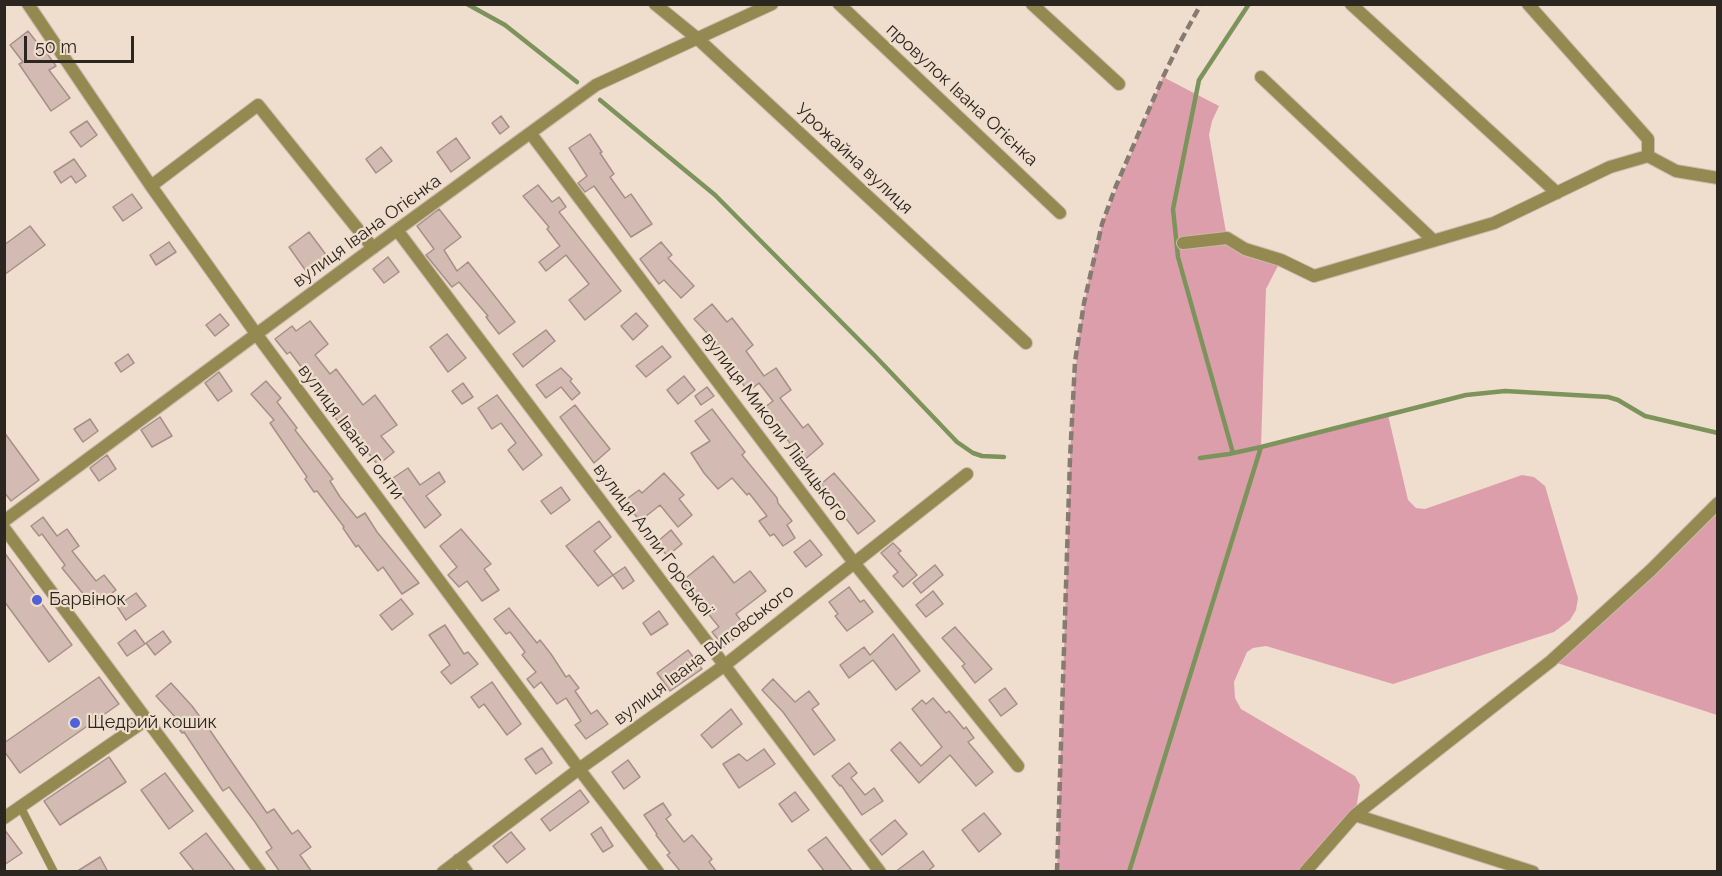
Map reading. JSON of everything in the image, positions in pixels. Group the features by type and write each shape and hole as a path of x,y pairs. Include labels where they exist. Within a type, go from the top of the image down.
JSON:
{"street":[{"name":"вулиця Івана Гонти","path":"28,4 151,186 257,335 658,872"},
{"name":"Урожайна вулиця","path":"655,4 698,39 1026,343"},
{"name":"вулиця Івана Огієнка","path":"4,521 596,85 772,4"},
{"name":"провулок Івана Огієнка","path":"839,4 1060,213"},
{"path":"1032,4 1119,84"},
{"path":"1351,4 1557,193"},
{"path":"1528,4 1648,138 1648,156"},
{"path":"1261,77 1433,240"},
{"path":"151,186 258,105 373,248"},
{"name":"вулиця Миколи Лівицького","path":"531,134 855,564 1018,766"},
{"path":"1183,243 1227,238 1245,249 1281,260 1314,276 1494,223 1610,167 1648,156 1676,171 1718,178"},
{"name":"вулиця Алли Горської","path":"397,230 880,872"},
{"name":"вулиця Івана Виговського","path":"443,872 579,769 725,665 967,474"},
{"path":"1305,872 1355,815 1551,661 1651,570 1718,503"},
{"path":"4,528 260,872"},
{"path":"4,818 146,720"},
{"path":"1355,815 1533,872"},
{"path":"458,860 467,872"}],"lane":[{"path":"21,808 54,872"}],"shaded area":[{"path":"1163,77 1219,106 1209,135 1227,238 1281,260 1266,289 1261,447 1388,415 1408,500 1416,508 1425,509 1522,475 1534,477 1545,486 1578,598 1576,610 1570,620 1554,632 1393,684 1266,646 1253,648 1247,652 1234,682 1235,698 1241,709 1355,776 1360,785 1355,815 1305,871 1057,872 1070,459 1073,394 1080,328 1102,224"},
{"path":"1717,503 1717,715 1551,661"}],"building":[{"path":"28,31 56,66 49,70 70,98 51,111 19,64 23,62 10,45"},
{"path":"501,116 509,127 500,134 492,123"},
{"path":"87,121 97,135 81,147 70,132"},
{"path":"590,134 614,174 610,177 625,198 631,194 652,224 631,237 594,186 585,192 578,183 587,176 569,148"},
{"path":"456,138 470,158 451,172 437,152"},
{"path":"381,147 392,161 376,173 366,159"},
{"path":"74,159 86,176 76,183 71,176 61,183 54,172"},
{"path":"538,185 552,202 559,197 566,207 559,212 621,291 585,320 569,300 589,284 566,255 546,271 539,262 560,246 547,229 549,227 523,196"},
{"path":"132,194 142,208 123,221 113,207"},
{"path":"439,209 461,237 444,250 457,271 468,262 515,322 499,334 486,317 488,316 459,282 452,287 426,255 434,249 417,226"},
{"path":"30,226 45,245 4,275 4,245"},
{"path":"309,232 327,256 306,271 289,247"},
{"path":"169,242 176,252 156,265 150,255"},
{"path":"661,242 672,255 668,258 694,286 681,298 664,280 659,284 640,259"},
{"path":"388,257 399,272 384,283 373,269"},
{"path":"712,304 727,322 732,318 753,345 746,351 764,376 776,368 791,390 780,398 803,428 808,424 823,444 803,461 764,408 773,401 759,383 748,392 729,362 694,319"},
{"path":"636,313 648,326 633,340 621,326"},
{"path":"220,314 229,325 215,336 206,325"},
{"path":"310,321 328,344 315,355 330,374 336,369 363,405 375,395 397,425 381,436 394,452 378,465 357,439 353,442 321,398 324,397 290,352 287,354 275,339 292,326 296,331"},
{"path":"546,330 555,341 523,367 513,354"},
{"path":"447,334 466,358 448,372 430,347"},
{"path":"662,346 671,357 646,377 636,366"},
{"path":"128,354 134,363 121,372 115,363"},
{"path":"561,368 572,379 570,381 580,393 572,400 561,387 546,398 536,385"},
{"path":"219,372 232,391 218,401 205,383"},
{"path":"684,376 695,390 678,404 667,390"},
{"path":"266,381 281,398 277,402 297,428 295,430 333,479 330,481 340,497 357,518 365,513 377,532 419,583 402,594 383,567 378,571 358,545 356,547 317,491 314,492 305,479 307,477 270,423 274,420 251,394"},
{"path":"463,383 473,397 462,404 452,391"},
{"path":"707,387 714,396 701,405 695,396"},
{"path":"497,395 542,455 523,470 508,450 516,443 501,423 492,429 478,408"},
{"path":"575,405 610,449 594,463 560,417"},
{"path":"712,409 745,452 742,455 777,498 778,503 792,521 787,525 795,538 783,546 774,534 770,536 759,521 767,516 749,493 747,495 732,478 718,489 691,453 710,441 695,421"},
{"path":"160,417 172,436 152,447 141,430"},
{"path":"90,419 98,431 83,442 74,429"},
{"path":"4,432 39,480 11,501 4,492"},
{"path":"107,455 116,469 99,481 90,468"},
{"path":"408,468 420,485 439,472 445,482 426,496 441,515 425,528 390,480"},
{"path":"664,473 684,495 679,499 692,515 678,527 660,505 640,521 624,501 639,490 642,493"},
{"path":"834,473 875,521 858,534 844,516 846,514 821,484"},
{"path":"561,487 570,500 551,514 541,501"},
{"path":"43,517 57,536 67,529 79,546 72,551 96,581 104,575 116,590 94,607 62,568 65,565 42,534 39,536 31,526"},
{"path":"599,521 611,537 594,551 613,575 598,586 566,546"},
{"path":"461,529 491,564 484,569 499,590 482,601 467,581 459,587 448,575 457,567 440,546"},
{"path":"671,530 682,544 667,556 657,542"},
{"path":"810,540 822,555 806,567 794,552"},
{"path":"893,543 901,551 898,553 917,575 903,587 893,576 898,572 881,553"},
{"path":"4,552 72,645 49,662 4,601"},
{"path":"713,556 734,583 750,571 766,591 736,614 747,629 724,647 712,632 719,627 682,581"},
{"path":"935,565 943,575 921,593 913,583"},
{"path":"625,567 634,581 623,589 613,575"},
{"path":"849,587 860,602 864,600 873,612 847,631 835,616 838,614 829,602"},
{"path":"933,591 943,604 926,617 916,605"},
{"path":"136,593 146,606 126,620 117,606"},
{"path":"401,599 413,614 392,630 380,615"},
{"path":"509,608 537,643 540,640 566,677 569,675 579,688 575,691 591,714 597,710 608,724 586,739 575,725 581,721 566,698 557,704 541,682 534,688 527,679 536,672 522,655 525,652 510,632 506,634 494,619"},
{"path":"659,611 668,624 651,635 643,623"},
{"path":"445,625 464,654 468,652 478,664 451,684 441,672 450,665 429,635"},
{"path":"955,627 992,669 975,683 962,666 965,664 942,638"},
{"path":"135,630 145,644 127,656 118,643"},
{"path":"163,631 171,642 155,655 146,643"},
{"path":"893,634 920,671 896,690 873,660 849,678 840,665 864,647 870,655"},
{"path":"688,650 702,669 670,691 657,673"},
{"path":"99,677 119,704 20,773 4,751 4,743"},
{"path":"773,679 795,702 809,691 819,704 812,709 835,740 814,755 783,712 762,690"},
{"path":"492,682 521,724 507,735 484,704 479,708 471,697"},
{"path":"171,683 209,729 267,813 274,809 292,834 298,830 311,847 300,855 312,872 280,872 266,852 272,848 255,822 229,787 223,791 184,732 182,733 173,721 176,718 156,696"},
{"path":"1005,688 1017,704 1001,716 989,700"},
{"path":"933,698 946,713 949,711 964,729 966,727 974,738 968,742 993,772 976,786 950,755 919,783 891,750 900,742 921,766 942,747 912,709 922,700 926,704"},
{"path":"731,709 742,724 712,748 701,735"},
{"path":"542,748 552,763 536,774 525,759"},
{"path":"764,749 775,764 739,788 723,764 739,754 747,761"},
{"path":"109,757 126,782 60,825 44,801"},
{"path":"628,760 640,777 624,789 612,772"},
{"path":"849,763 857,773 851,778 865,795 874,788 883,801 862,815 832,776"},
{"path":"165,773 193,811 169,829 141,790"},
{"path":"580,790 589,802 550,831 541,819"},
{"path":"795,792 809,810 792,822 779,804"},
{"path":"663,803 671,815 666,819 684,842 692,835 712,859 709,862 717,872 681,872 667,855 670,853 644,815"},
{"path":"984,813 1001,834 979,852 962,830"},
{"path":"895,820 907,834 882,855 870,840"},
{"path":"601,827 613,846 603,852 591,834"},
{"path":"4,829 22,853 4,865"},
{"path":"511,832 525,849 507,863 493,846"},
{"path":"206,833 236,872 195,872 180,853"},
{"path":"826,837 853,872 825,872 808,850"},
{"path":"923,851 934,866 927,872 895,872"},
{"path":"100,857 108,872 76,872"}],"waterway":[{"path":"467,4 505,25 577,82"},
{"path":"1233,453 1178,257 1173,209 1199,80 1249,4"},
{"path":"600,100 715,195 957,442 982,456 1004,457"},
{"path":"1200,458 1261,447 1466,395 1505,391 1608,397 1618,400 1645,416 1718,433"},
{"path":"1129,872 1261,447"}],"railway":[{"path":"1057,872 1070,459 1075,362 1084,303 1102,224 1116,186 1163,77 1201,4"}],"place":[{"name":"Барвінок","path":"37,600"},
{"name":"Щедрий кошик","path":"75,723"}]}
